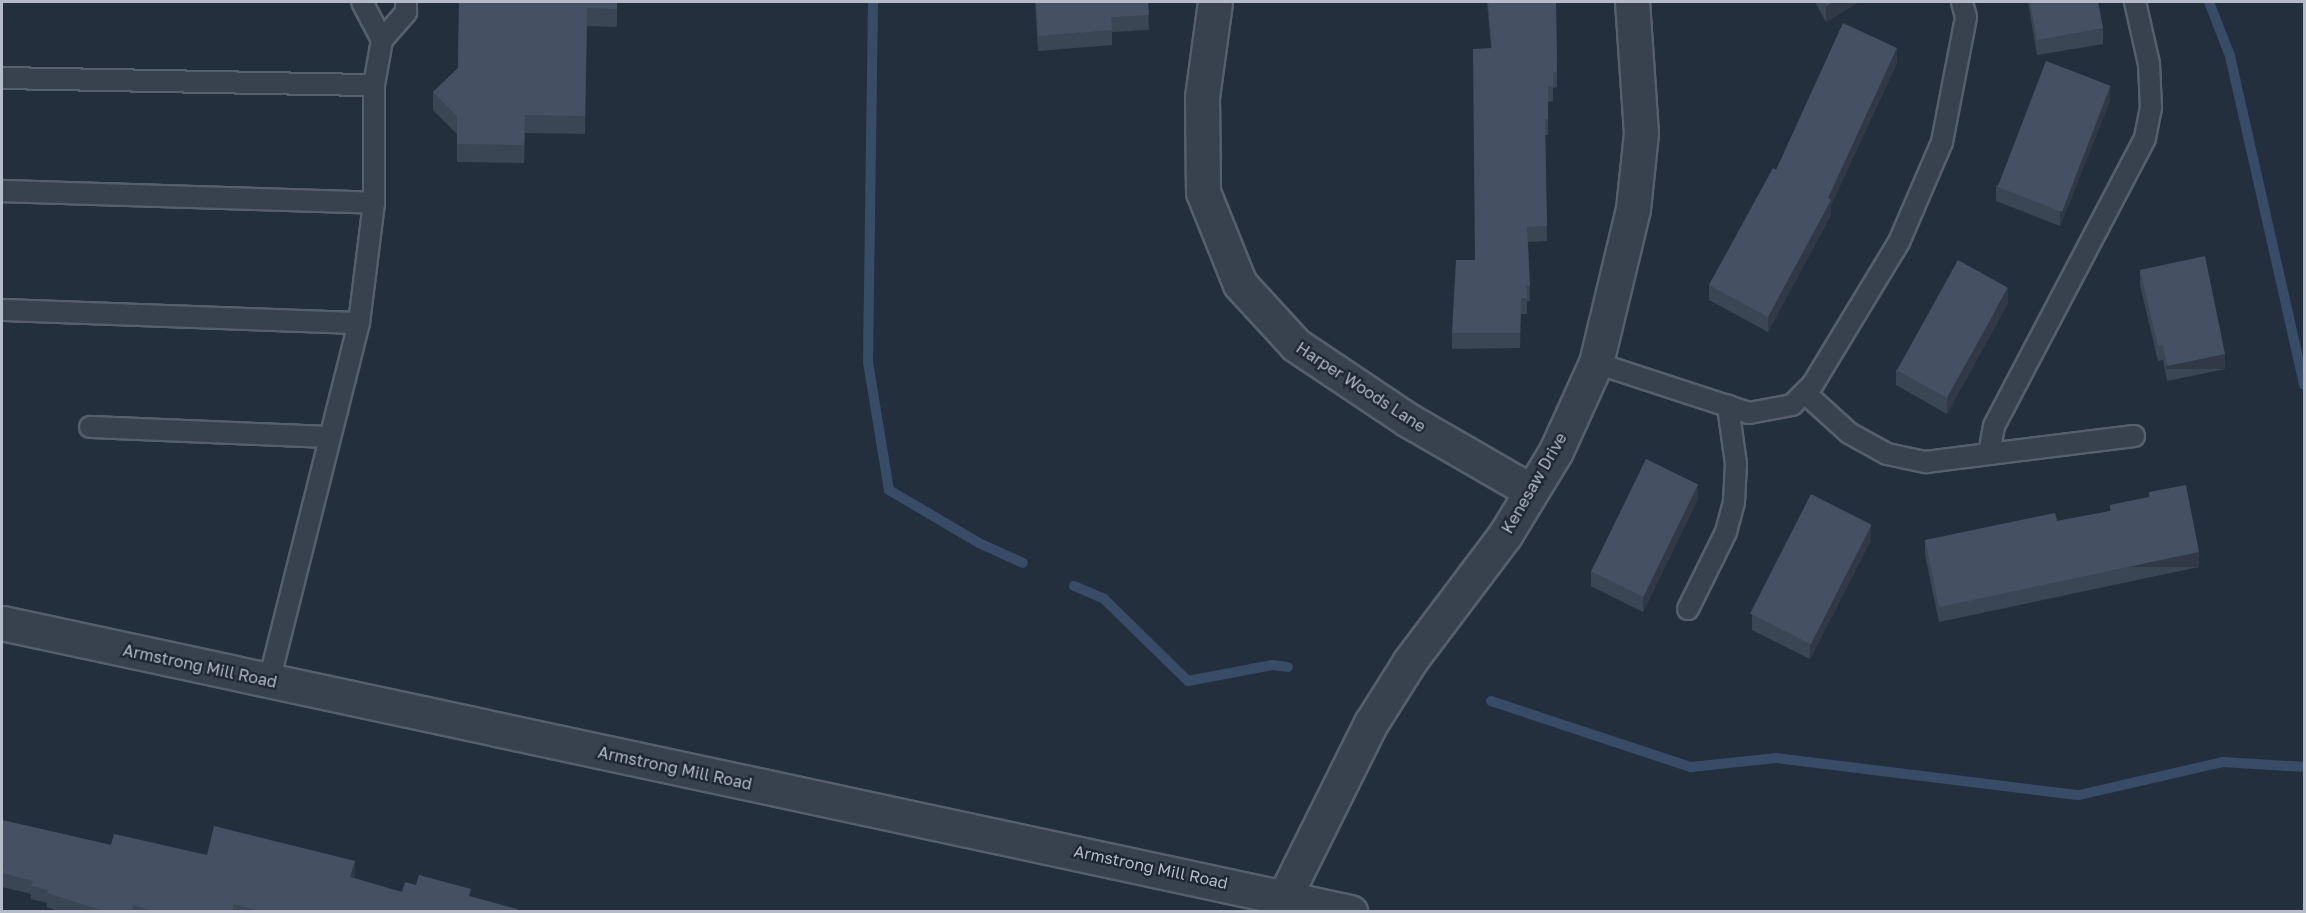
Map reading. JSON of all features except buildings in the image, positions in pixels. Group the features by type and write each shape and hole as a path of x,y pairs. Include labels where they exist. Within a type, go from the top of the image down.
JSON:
{"street":[{"name":"Harper Woods Lane","path":"1215,2 1202,97 1203,192 1240,284 1296,345 1408,420 1531,491"},
{"name":"Kenesaw Drive","path":"1281,903 1371,723 1410,661 1505,535 1556,451 1596,363 1633,209 1641,133 1632,2"},
{"name":"Armstrong Mill Road","path":"2,623 1281,903 1350,912"}],"lane":[{"path":"362,2 382,40"},
{"path":"269,681 359,323 374,203 374,85 382,40 406,12 406,2"},
{"path":"1596,363 1749,413 1792,405 1804,393 1899,242 1942,142 1966,17 1962,2"},
{"path":"1989,454 1994,426 2145,138 2151,108 2149,64 2134,2"},
{"path":"2,78 374,85"},
{"path":"2,191 374,203"},
{"path":"2,310 359,323"},
{"path":"1804,393 1849,433 1887,454 1926,462 2134,436"},
{"path":"1688,609 1726,532 1734,502 1736,464 1728,406"},
{"path":"90,427 330,437"}],"waterway":[{"path":"873,2 868,362 889,490 979,543 1023,563"},
{"path":"2209,2 2230,56 2304,385"},
{"path":"1074,586 1104,599 1188,681 1273,665 1288,667"},
{"path":"1491,701 1691,767 1776,758 2079,795 2223,762 2304,767"}]}
